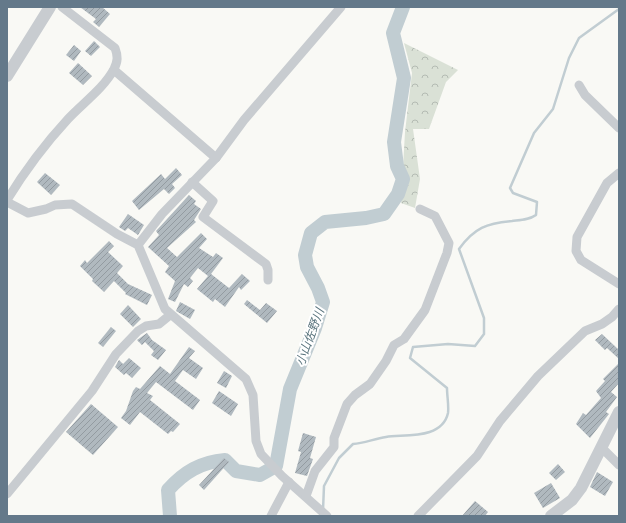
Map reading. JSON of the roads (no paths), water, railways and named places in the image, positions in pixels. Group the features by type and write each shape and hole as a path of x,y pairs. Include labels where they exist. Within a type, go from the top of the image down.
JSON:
{"street":[{"path":"7,76 50,7"},
{"path":"62,7 115,48 118,56 114,70 105,82 67,120 31,162 7,201 28,213 46,209 55,205 72,204 117,234 138,245 165,309 170,315 246,379 253,395 256,441 266,461 327,516"},
{"path":"138,245 162,214 216,158 244,120 341,7"},
{"path":"114,70 216,158"},
{"path":"578,85 585,95 619,128"},
{"path":"619,173 607,183 577,237 576,251 581,260 619,284"},
{"path":"192,182 214,201 203,217 266,264 268,270 268,280"},
{"path":"306,496 314,471 334,447 334,438 347,404 355,395 370,384 386,361 394,344 404,339 425,310 436,285 449,242 435,216 420,209"},
{"path":"418,516 477,456 500,421 538,376 585,331 612,318 619,309"},
{"path":"7,494 92,391 122,348 138,331 146,326 159,324 170,315"},
{"path":"551,516 572,500 581,488 619,412"},
{"path":"601,447 619,465"},
{"path":"271,516 285,479"}],"waterway":[{"name":"小山佐野川","path":"170,516 168,490 180,478 194,469 208,463 225,460 236,471 260,475 276,466 290,389 315,328 323,302 318,288 307,267 305,255 311,233 325,222 366,218 384,214 398,194 403,179 397,166 394,142 404,78 393,33 403,7"},
{"path":"323,510 324,486 339,458 353,444 386,437 422,434 438,428 444,422 448,413 447,388 410,358 413,347 448,344 475,346 484,334 484,318 459,249 476,231 488,225 528,219 536,215 537,202 513,193 510,188 534,133 553,109 569,58 579,38 619,9"}]}
